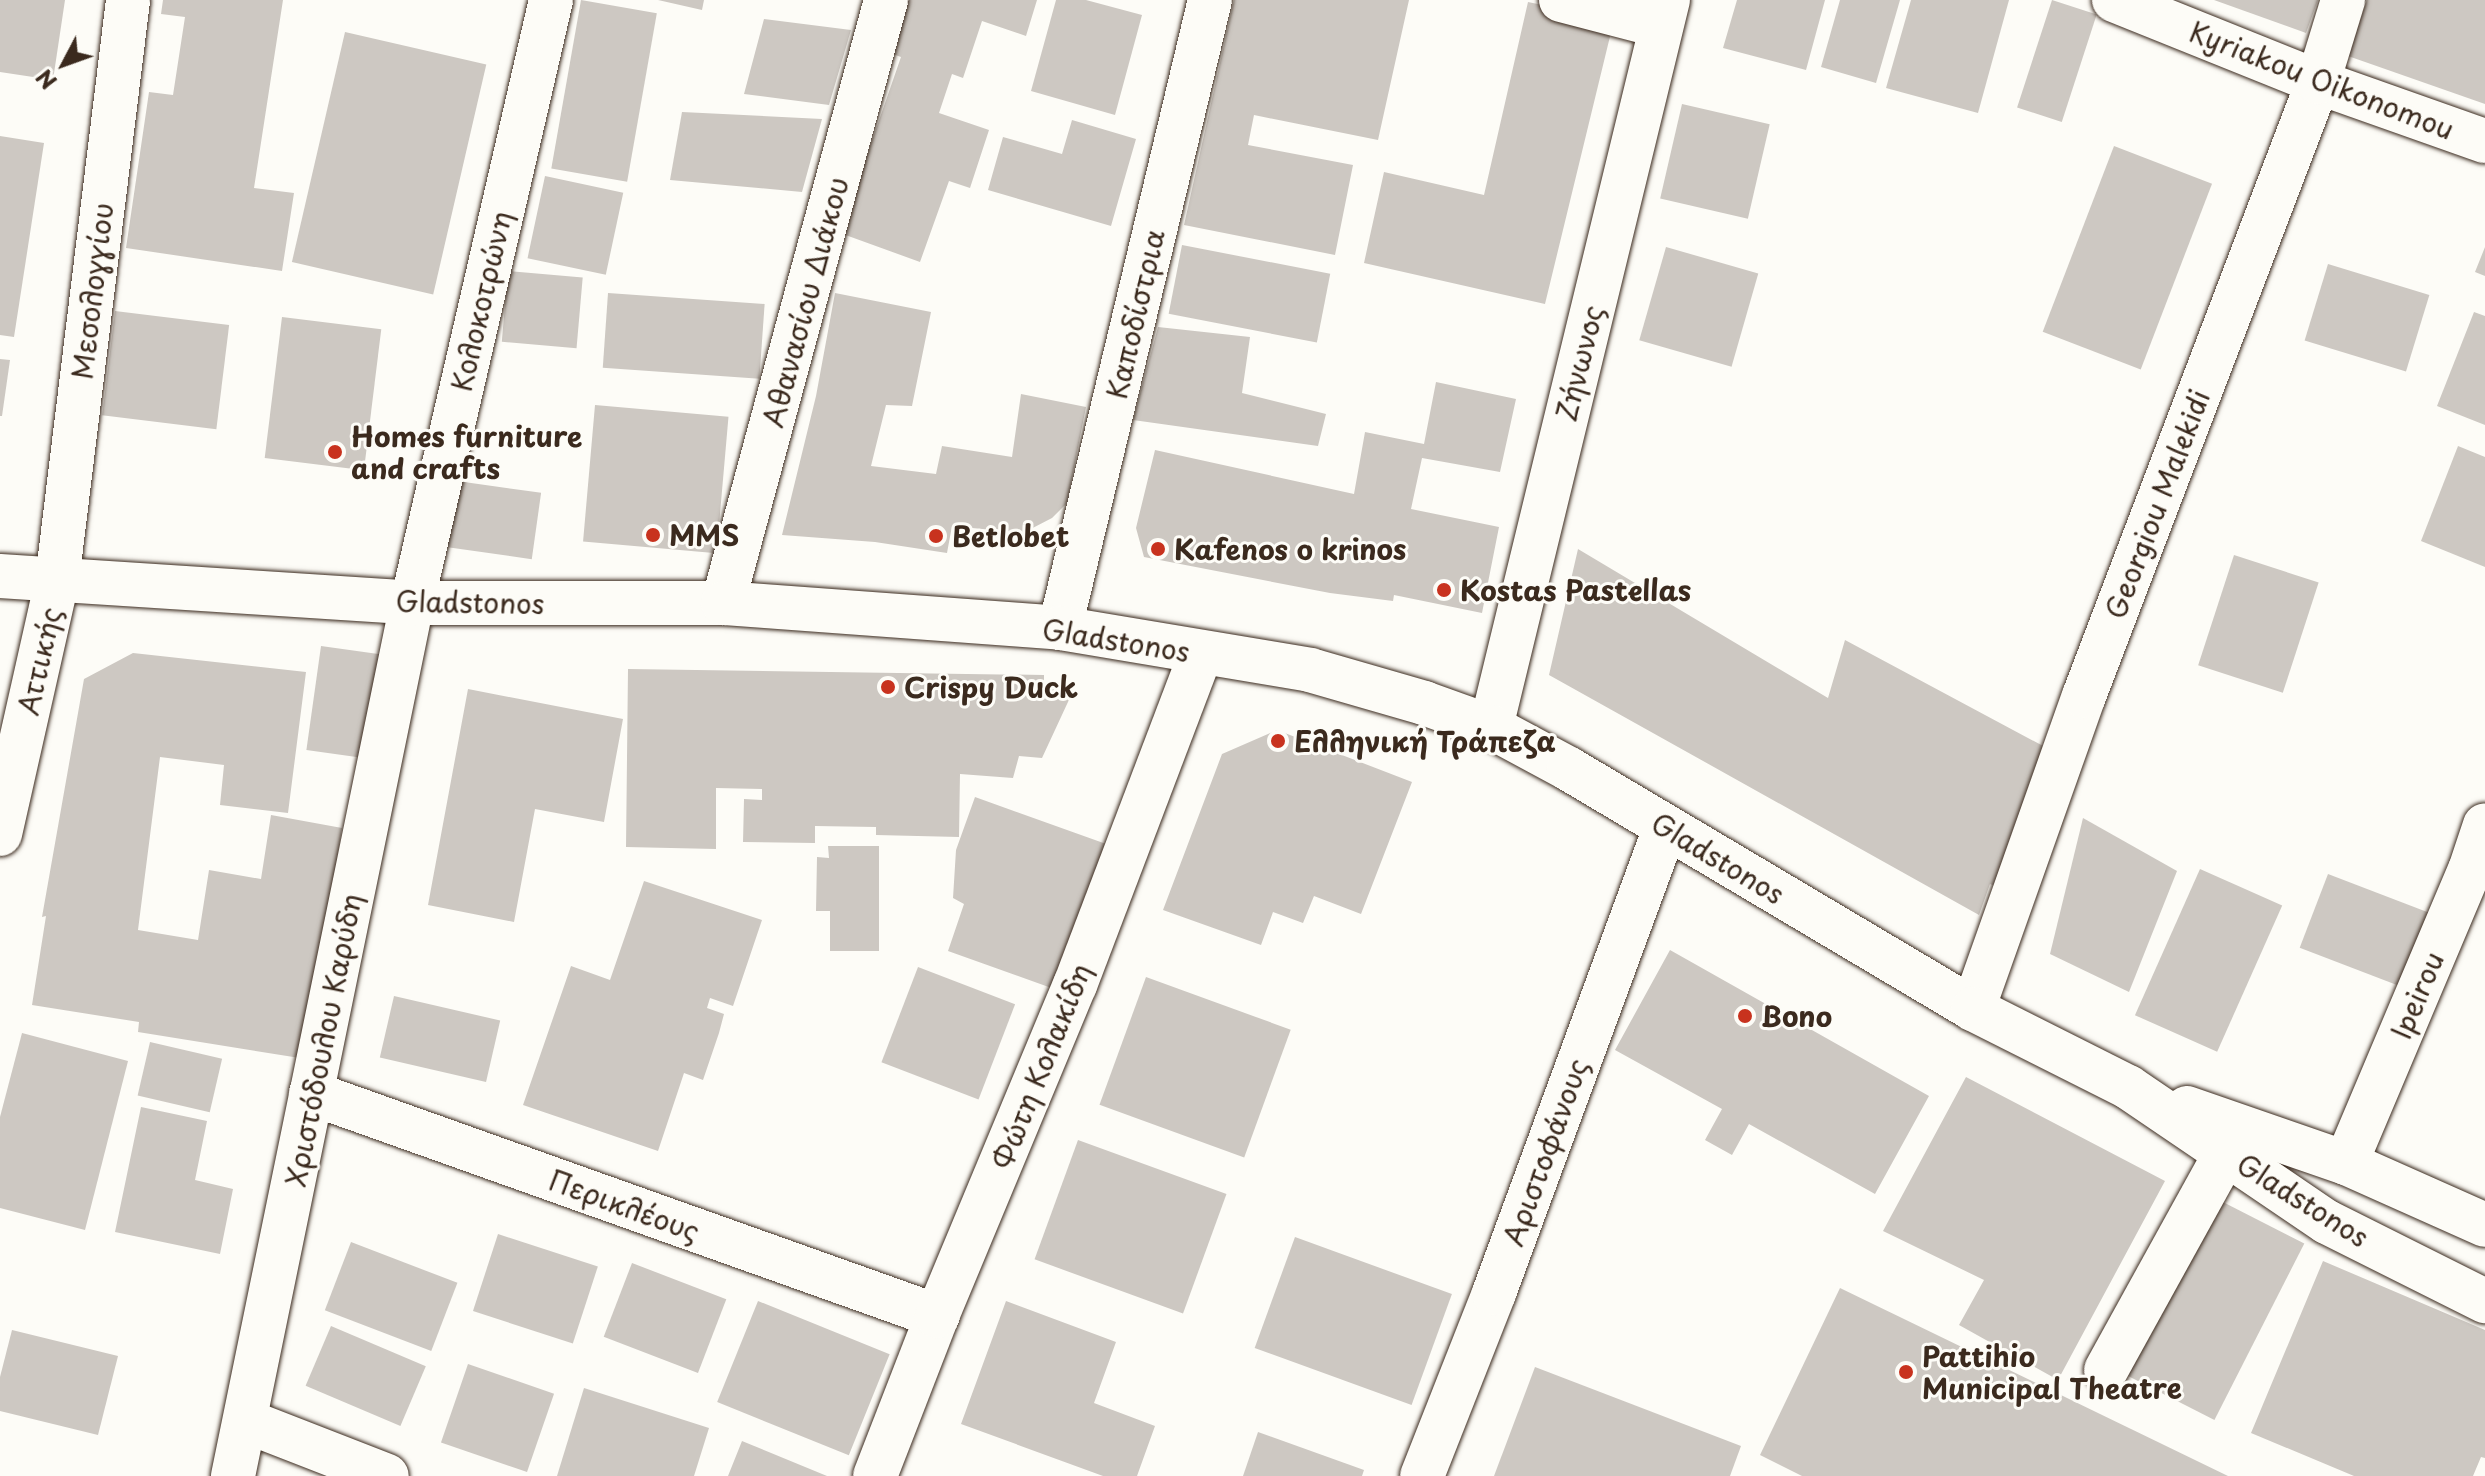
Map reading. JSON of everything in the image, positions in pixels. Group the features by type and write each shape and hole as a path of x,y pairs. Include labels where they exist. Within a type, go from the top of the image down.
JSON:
{"street":[{"name":"Μεσολογγίου","path":"57,581 128,0"},
{"name":"Κολοκοτρώνη","path":"412,603 551,0"},
{"name":"Αθανασίου Διάκου","path":"723,603 886,0"},
{"name":"Καποδίστρια","path":"1060,628 1210,0"},
{"path":"1561,0 1664,13"},
{"name":"Kyriakou Oikonomou","path":"2114,0 2318,82 2485,141"},
{"name":"Georgiou Malekidi","path":"1973,1009 2084,696 2318,82 2343,0"},
{"name":"Ζήνωνος","path":"1491,727 1664,13"},
{"name":"Gladstonos","path":"0,576 412,603 723,603 1060,628 1310,670 1424,703 1491,727 1973,1009 2128,1087 2327,1222 2485,1301"},
{"name":"Αττικής","path":"0,834 57,581"},
{"name":"Χριστόδουλου Καρύδη","path":"233,1476 412,603"},
{"name":"Φώτη Κολακίδη","path":"875,1476 937,1316 1075,985 1201,654"},
{"name":"Ipeirou","path":"2346,1163 2477,872 2485,825"},
{"name":"Αριστοφάνους","path":"1422,1476 1499,1279 1665,827"},
{"name":"Gladstonos","path":"2128,1087 2346,1163 2485,1225"},
{"name":"Περικλέους","path":"311,1093 937,1316"},
{"path":"2106,1370 2226,1153"},
{"path":"246,1421 387,1476"}],"building":[{"path":"0,0 65,0 53,80 0,72"},
{"path":"163,0 283,0 254,188 294,193 282,271 126,248 149,92 173,95 185,17 161,14"},
{"path":"581,0 657,13 627,182 551,168"},
{"path":"658,0 704,0 702,10"},
{"path":"903,0 1037,0 1026,36 982,21 963,78 952,74 939,113 989,130 970,188 949,181 920,262 840,233 901,57 887,52"},
{"path":"1056,0 1086,0 1142,15 1115,115 1031,91"},
{"path":"1234,0 1409,0 1378,140 1254,115 1248,145 1353,165 1335,255 1184,225"},
{"path":"1737,0 1825,0 1806,70 1723,48"},
{"path":"1840,0 1900,0 1876,83 1821,67"},
{"path":"1911,0 2009,0 1978,113 1886,88"},
{"path":"2052,0 2097,15 2062,122 2017,107"},
{"path":"2214,0 2318,0 2306,33"},
{"path":"2367,0 2485,0 2485,104 2348,56"},
{"path":"1528,2 1614,20 1545,304 1364,263 1384,172 1484,195"},
{"path":"764,19 851,30 829,105 744,94"},
{"path":"345,32 486,65 433,295 292,262"},
{"path":"1682,104 1770,124 1748,219 1660,199"},
{"path":"682,112 822,119 802,192 670,180"},
{"path":"1072,120 1136,139 1111,226 988,190 1003,137 1062,154"},
{"path":"0,136 44,143 14,337 0,335"},
{"path":"2114,146 2212,184 2141,369 2043,332"},
{"path":"545,176 623,193 606,275 528,258"},
{"path":"1182,245 1330,274 1317,343 1169,314"},
{"path":"1666,247 1758,273 1732,367 1639,340"},
{"path":"2485,247 2485,276 2475,272"},
{"path":"2328,264 2429,295 2406,371 2305,341"},
{"path":"508,271 583,278 577,348 502,342"},
{"path":"608,293 765,304 759,379 603,368"},
{"path":"835,293 931,312 912,406 886,405 871,466 936,474 942,446 1012,457 1021,394 1086,407 1067,503 1052,518 1023,533 952,526 947,553 875,542 782,535 816,396"},
{"path":"115,311 229,325 216,429 102,415"},
{"path":"2474,312 2485,316 2485,425 2437,406"},
{"path":"282,317 381,329 364,470 265,458"},
{"path":"1158,327 1250,337 1242,393 1326,414 1318,446 1133,420"},
{"path":"0,359 10,360 2,416 0,416"},
{"path":"1436,382 1516,399 1500,472 1422,458 1411,509 1499,527 1482,613 1394,595 1393,601 1330,593 1144,557 1136,528 1155,450 1354,494 1365,432 1424,444"},
{"path":"595,405 728,417 717,553 583,541"},
{"path":"2458,446 2485,457 2485,567 2421,541"},
{"path":"450,480 541,493 532,559 441,546"},
{"path":"1578,549 1828,698 1845,640 2058,754 2012,894 1990,884 1979,915 1549,675"},
{"path":"2234,555 2319,583 2283,693 2198,665"},
{"path":"321,646 385,655 371,759 306,750"},
{"path":"133,653 306,672 288,813 220,805 224,765 160,757 138,930 198,940 209,870 261,879 271,815 342,828 306,1059 138,1032 139,1022 32,1005 46,916 42,917 84,679"},
{"path":"628,669 1044,675 1044,685 1074,689 1042,758 1019,756 1013,778 960,774 959,837 876,835 876,827 815,826 815,843 743,842 744,799 762,800 762,789 716,788 716,849 626,847"},
{"path":"468,689 623,719 604,822 535,809 514,922 428,905"},
{"path":"1277,730 1412,782 1361,914 1314,896 1303,923 1273,912 1261,945 1163,910 1222,754"},
{"path":"975,797 1109,845 1057,990 948,951 964,904 953,898 956,850"},
{"path":"2083,818 2177,871 2129,992 2050,954"},
{"path":"828,846 879,846 879,951 830,951 830,911 816,911 817,857 829,858"},
{"path":"2200,869 2282,906 2217,1052 2135,1015"},
{"path":"2328,874 2430,913 2401,987 2300,948"},
{"path":"644,881 762,920 733,1006 710,998 707,1008 724,1014 719,1033 703,1080 684,1073 658,1151 523,1105 571,966 610,980"},
{"path":"1670,950 1929,1096 1875,1194 1749,1124 1732,1155 1705,1140 1722,1109 1615,1050"},
{"path":"918,967 1015,1004 979,1099 881,1062"},
{"path":"1146,977 1291,1030 1244,1157 1099,1105"},
{"path":"394,996 500,1021 486,1082 380,1057"},
{"path":"22,1033 128,1061 85,1230 0,1208 0,1117"},
{"path":"150,1042 222,1059 210,1112 138,1096"},
{"path":"1966,1077 2165,1181 2058,1380 1959,1325 1984,1280 1883,1231"},
{"path":"141,1107 207,1121 195,1180 233,1189 220,1254 115,1232"},
{"path":"1078,1140 1226,1194 1183,1313 1035,1259"},
{"path":"2217,1199 2304,1243 2214,1420 2127,1375"},
{"path":"498,1234 598,1266 573,1343 473,1311"},
{"path":"1295,1237 1452,1294 1412,1405 1255,1348"},
{"path":"351,1242 457,1283 431,1351 325,1310"},
{"path":"2323,1261 2485,1330 2485,1458 2481,1457 2473,1476 2354,1476 2251,1433"},
{"path":"632,1263 726,1299 698,1373 604,1337"},
{"name":"Pattihio Municipal Theatre","path":"1840,1288 2228,1476 1802,1476 1760,1455"},
{"path":"758,1301 890,1354 849,1455 717,1402"},
{"path":"1006,1301 1116,1342 1094,1403 1155,1426 1137,1476 1103,1476 961,1424"},
{"path":"331,1326 426,1366 400,1426 306,1386"},
{"path":"12,1330 118,1356 98,1435 0,1411 0,1377"},
{"path":"468,1364 554,1394 527,1472 441,1442"},
{"path":"1535,1367 1741,1446 1730,1476 1494,1476"},
{"path":"584,1388 709,1428 694,1476 557,1476"},
{"path":"1258,1432 1364,1470 1362,1476 1243,1476"},
{"path":"742,1441 827,1476 728,1476"}],"place":[{"name":"Homes furniture and crafts","path":"335,452"},
{"name":"MMS","path":"653,535"},
{"name":"Betlobet","path":"936,536"},
{"name":"Kafenos o krinos","path":"1158,549"},
{"name":"Kostas Pastellas","path":"1444,590"},
{"name":"Crispy Duck","path":"888,687"},
{"name":"Ελληνική Τράπεζα","path":"1278,741"},
{"name":"Bono","path":"1745,1016"},
{"name":"Pattihio Municipal Theatre","path":"1906,1372"}]}
